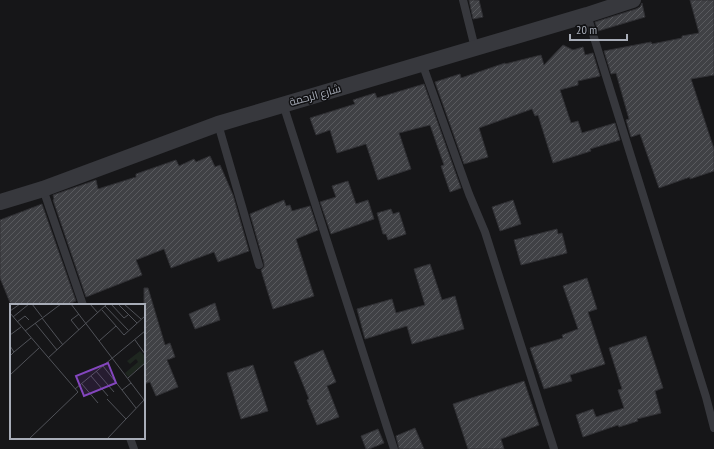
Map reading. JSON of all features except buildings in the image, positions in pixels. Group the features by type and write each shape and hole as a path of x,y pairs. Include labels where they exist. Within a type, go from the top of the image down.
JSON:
{"street":[{"name":"شارع الرحمة","path":"0,202 43,189 218,124 587,15 633,0"}],"lane":[{"path":"462,0 475,48"},
{"path":"587,15 706,396 714,428"},
{"path":"422,63 469,194 485,232 554,449"},
{"path":"283,104 394,449"},
{"path":"218,124 259,265"},
{"path":"43,189 83,304"},
{"path":"130,439 134,449"}]}
